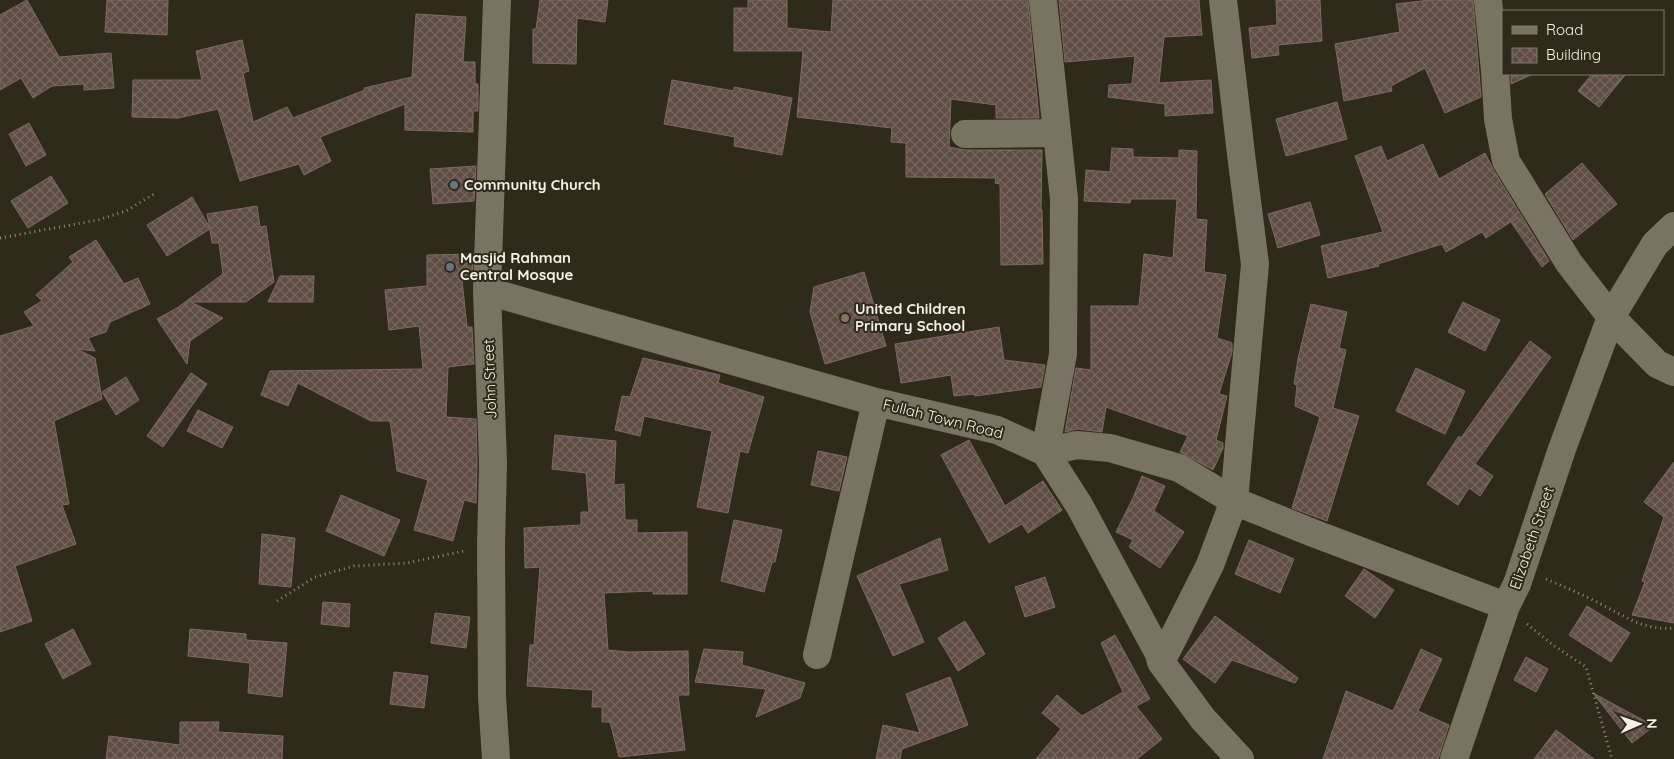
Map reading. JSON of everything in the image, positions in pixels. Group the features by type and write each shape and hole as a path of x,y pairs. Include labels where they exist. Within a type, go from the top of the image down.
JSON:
{"street":[{"name":"John Street","path":"496,759 492,697 491,546 493,464 488,291 497,0"},
{"path":"1043,0 1064,199 1063,354 1045,452 1079,505 1159,654 1160,662 1203,719 1240,759"},
{"path":"1160,662 1210,565 1234,501 1255,264 1223,0"},
{"path":"1488,0 1498,119 1506,161 1569,263 1611,317 1657,364 1674,372"},
{"path":"965,134 1056,132"},
{"name":"Elizabeth Street","path":"1454,759 1506,606 1517,584 1562,449 1611,317 1655,244 1674,226"},
{"name":"Fullah Town Road","path":"488,291 876,402 996,430 1045,452"},
{"path":"817,656 876,402"},
{"path":"1045,452 1077,445 1110,448 1178,468 1234,501 1313,534 1506,606"}],"path":[{"path":"0,238 98,220 126,211 154,194"},
{"path":"277,601 315,577 354,566 407,563 491,546"},
{"path":"1522,569 1598,602 1630,621 1664,629 1674,628"},
{"path":"1506,606 1553,645 1586,667 1612,759"}],"building":[{"path":"27,0 59,57 111,53 114,88 84,90 84,84 52,86 33,98 21,78 0,90 0,15"},
{"path":"107,0 168,0 167,35 105,32"},
{"path":"540,0 608,0 605,22 577,18 576,64 533,63 533,29 536,29"},
{"path":"748,0 787,0 787,28 831,32 833,0 1028,0 1039,118 996,118 996,105 951,99 949,147 965,150 1042,150 1041,210 1043,264 1001,265 1000,184 995,183 996,178 906,177 906,143 891,142 892,128 797,117 803,51 734,51 734,8 748,8"},
{"path":"1059,0 1199,0 1202,35 1164,37 1159,83 1211,80 1213,113 1165,116 1165,104 1108,97 1109,85 1132,84 1135,56 1065,62"},
{"path":"1276,0 1320,0 1322,41 1278,45 1279,55 1252,58 1249,28 1277,25"},
{"path":"1430,0 1473,0 1481,97 1445,113 1425,68 1391,86 1392,91 1344,101 1335,44 1400,32 1396,4"},
{"path":"416,14 466,17 463,62 475,62 475,84 478,84 478,111 473,111 473,132 405,130 405,104 320,137 331,161 304,175 299,164 240,181 218,109 178,118 132,117 133,80 202,80 196,51 242,40 249,71 243,73 253,122 287,107 293,118 365,90 364,88 412,77"},
{"path":"1511,75 1531,75 1511,84"},
{"path":"1591,75 1625,75 1599,107 1578,91"},
{"path":"672,80 734,91 734,87 792,98 782,155 734,146 735,137 664,124"},
{"path":"1337,102 1347,139 1286,156 1276,119"},
{"path":"29,123 46,155 26,166 9,134"},
{"path":"1423,144 1439,179 1485,153 1549,261 1542,267 1511,222 1518,217 1486,238 1482,232 1446,252 1442,244 1378,264 1379,266 1328,278 1321,246 1383,232 1355,156 1381,146 1387,161"},
{"path":"1112,148 1133,149 1133,157 1179,158 1179,150 1197,151 1196,219 1207,220 1204,272 1226,275 1217,338 1232,343 1232,352 1219,394 1227,396 1216,440 1223,443 1223,448 1213,470 1180,452 1188,436 1106,407 1102,432 1078,429 1065,432 1076,368 1091,370 1091,306 1139,306 1144,254 1173,258 1177,199 1131,199 1130,203 1084,201 1086,170 1110,172"},
{"path":"1582,163 1617,204 1573,240 1545,194"},
{"name":"Community Church","path":"476,166 474,201 433,204 430,169"},
{"path":"51,176 68,203 28,228 11,201"},
{"path":"192,197 210,228 207,214 257,206 260,227 266,226 274,282 246,302 191,302 223,318 190,341 187,364 157,319 177,308 223,274 219,243 212,243 210,229 167,256 147,225"},
{"path":"1310,202 1320,235 1278,248 1268,214"},
{"path":"96,240 124,284 138,278 150,304 110,322 106,332 88,338 95,351 77,349 95,358 102,399 54,421 69,504 62,505 76,544 15,566 32,621 0,632 0,336 34,326 24,312 42,301 36,295 73,262 69,257"},
{"path":"473,254 472,280 462,280 467,327 472,327 474,364 448,367 446,417 476,419 476,503 464,500 453,541 414,530 428,480 397,471 390,421 371,421 298,383 288,406 261,395 270,371 423,369 419,326 389,330 385,290 427,286 427,255"},
{"name":"United Children Primary School","path":"864,272 886,346 825,364 810,312 814,287"},
{"path":"280,276 314,276 313,302 268,302"},
{"path":"1463,302 1500,320 1485,351 1448,332"},
{"path":"1311,304 1347,312 1339,348 1346,350 1333,408 1359,416 1327,521 1292,508 1320,417 1295,406 1297,385 1294,384"},
{"path":"999,327 1004,360 1045,365 1041,387 975,396 974,394 954,396 951,375 901,383 895,344"},
{"path":"1530,341 1551,357 1475,464 1493,476 1480,496 1469,488 1458,505 1427,484 1459,436 1461,438"},
{"path":"643,358 720,375 718,383 764,397 748,453 740,451 728,513 697,507 712,431 644,416 640,436 615,430 622,396 630,397"},
{"path":"1416,368 1465,391 1445,434 1396,411"},
{"path":"191,373 207,384 163,447 147,436"},
{"path":"126,377 139,400 116,415 102,392"},
{"path":"198,410 233,427 222,448 187,431"},
{"path":"555,435 616,441 614,485 624,484 625,520 637,520 637,533 687,532 687,594 653,594 653,591 604,593 608,650 628,652 688,651 689,695 678,695 685,750 619,757 610,722 602,722 602,707 592,707 593,690 527,686 530,645 534,645 540,567 525,568 524,528 581,525 581,512 589,512 586,473 552,469"},
{"path":"969,440 1005,506 1043,481 1062,510 1028,533 1022,524 989,543 941,455"},
{"path":"818,451 847,457 839,491 811,485"},
{"path":"1674,462 1674,623 1632,615 1645,582 1642,581 1664,517 1644,502"},
{"path":"1142,476 1165,486 1154,511 1184,532 1160,568 1129,547 1133,540 1116,532"},
{"path":"341,495 400,520 384,556 326,531"},
{"path":"734,520 782,530 775,562 772,562 764,592 721,581"},
{"path":"262,534 295,538 291,587 259,584"},
{"path":"940,538 948,570 899,584 924,642 893,656 857,576"},
{"path":"1249,540 1294,559 1280,593 1235,574"},
{"path":"1364,569 1394,590 1375,618 1345,596"},
{"path":"1045,577 1055,607 1025,617 1015,587"},
{"path":"323,602 350,604 349,627 321,624"},
{"path":"1587,606 1630,633 1611,662 1569,635"},
{"path":"435,613 470,617 466,648 431,643"},
{"path":"1215,616 1298,678 1295,683 1232,660 1215,683 1183,659"},
{"path":"965,621 985,654 958,671 938,638"},
{"path":"73,629 91,664 63,679 45,644"},
{"path":"190,629 246,634 246,640 287,643 282,697 248,693 250,663 188,656"},
{"path":"1115,635 1150,699 1136,706 1162,739 1137,759 1036,759 1061,729 1042,713 1057,695 1082,716 1123,692 1101,643"},
{"path":"704,649 743,652 742,665 805,683 800,698 756,717 766,689 695,682"},
{"path":"1421,649 1442,659 1418,711 1449,725 1438,759 1323,759 1346,691 1393,711"},
{"path":"1526,657 1548,669 1536,692 1514,680"},
{"path":"394,672 428,676 424,708 390,704"},
{"path":"950,677 968,725 902,749 900,759 876,759 883,725 920,733 906,694"},
{"path":"1593,693 1654,726 1632,743"},
{"path":"180,722 219,722 218,732 283,736 282,759 106,759 109,736 180,745"},
{"path":"1556,730 1594,759 1534,759"}],"place":[{"name":"Community Church","path":"454,185"},
{"name":"Masjid Rahman Central Mosque","path":"450,267"},
{"name":"United Children Primary School","path":"845,318"}]}
